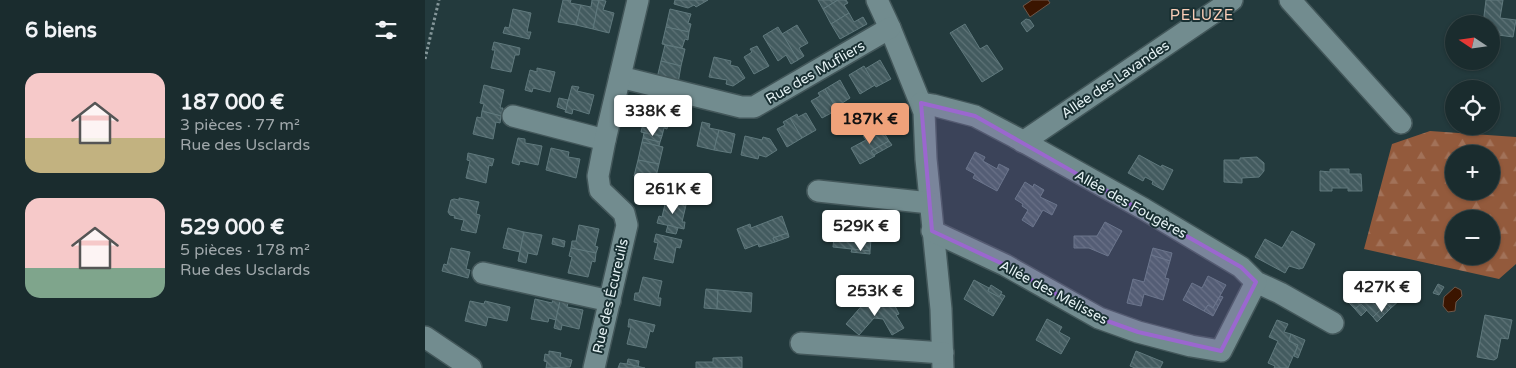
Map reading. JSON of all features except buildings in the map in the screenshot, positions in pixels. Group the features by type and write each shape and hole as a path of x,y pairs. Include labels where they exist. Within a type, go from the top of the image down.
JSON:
{"street":[{"name":"Rue des Écureuils","path":"594,368 627,225 624,214 600,190 598,176 638,0"},
{"path":"801,343 943,361 941,310 930,203 924,112 891,28 877,0"},
{"name":"Allée des Lavandes","path":"1023,142 1232,0"},
{"path":"1289,0 1401,123"},
{"name":"Rue des Mufliers","path":"620,77 732,104 754,107 891,28"},
{"name":"Allée des Fougères","path":"921,103 975,116 1144,209 1241,267 1256,282 1281,293 1333,323"},
{"path":"513,116 605,140"},
{"path":"818,191 930,203"},
{"name":"Allée des Mélisses","path":"933,231 1005,265 1099,318 1138,332 1191,346 1221,351 1256,282"},
{"path":"483,273 610,301"},
{"path":"425,337 471,368"}],"path":[{"path":"425,59 439,0"}],"highlighted area":[{"path":"921,103 975,116 1241,267 1256,282 1221,351 1138,332 1099,318 1005,265 932,231"}],"green space":[{"path":"1430,131 1445,132 1445,135 1516,137 1516,264 1499,279 1364,249 1392,144"}],"shaded area":[{"path":"1032,0 1048,0 1050,3 1030,17 1023,6"},
{"path":"1455,287 1461,290 1462,296 1456,302 1455,311 1448,312 1443,306 1444,297"}],"district":[{"name":"PELUZE","path":"1202,15"}]}
